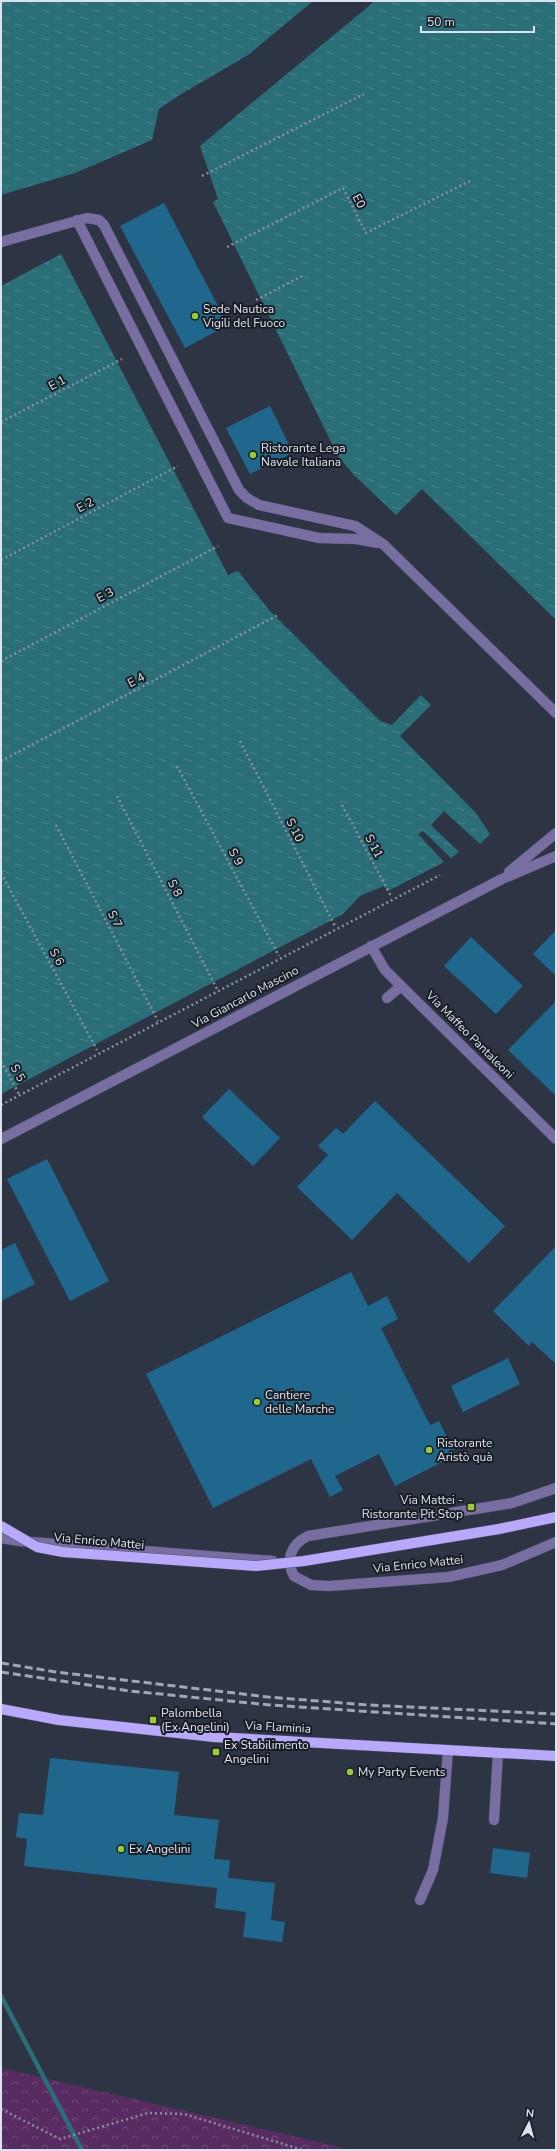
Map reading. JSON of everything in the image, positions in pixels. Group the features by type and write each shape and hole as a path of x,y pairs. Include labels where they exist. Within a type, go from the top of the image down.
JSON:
{"main road":[{"name":"Via Enrico Mattei","path":"1,1526 37,1547 64,1552 256,1566 304,1561 499,1529 556,1517"},
{"name":"Via Flaminia","path":"1,1709 59,1720 197,1735 556,1756"}],"street":[{"path":"1,242 77,220 94,218 104,225 239,490 247,498 259,505 355,526 383,544 556,713"},
{"path":"77,220 228,518 319,538 365,540 383,544"},
{"name":"Via Giancarlo Mascino","path":"502,879 556,833"},
{"name":"Via Giancarlo Mascino","path":"1,1139 502,879 556,856"},
{"name":"Via Maffeo Pantaleoni","path":"371,946 385,970 556,1139"},
{"path":"387,998 401,986"},
{"path":"289,1563 290,1555 298,1541 308,1536 512,1503 556,1488"},
{"name":"Via Enrico Mattei","path":"1,1538 19,1541 289,1563 294,1576 311,1585 329,1586 449,1577 502,1565 556,1542"},
{"path":"420,1900 433,1870 443,1818 448,1750"},
{"path":"494,1820 498,1753"}],"path":[{"path":"202,176 364,94"},
{"name":"E0","path":"227,247 343,188 366,233 470,180"},
{"path":"256,300 302,276"},
{"name":"E 1","path":"1,422 122,359"},
{"name":"E 2","path":"1,560 178,466"},
{"name":"E 3","path":"1,661 218,546"},
{"name":"E 4","path":"1,761 278,615"},
{"name":"S 10","path":"240,741 335,926"},
{"name":"S 9","path":"176,766 279,956"},
{"name":"S 8","path":"117,796 217,989"},
{"name":"S 11","path":"342,805 391,896"},
{"name":"S 7","path":"56,825 158,1021"},
{"name":"S 6","path":"1,873 97,1050"},
{"path":"1,1105 440,875"},
{"name":"S 5","path":"1,1061 19,1094"},
{"path":"1,2109 60,2139 148,2113 184,2114 303,2150"}],"green space":[{"path":"1,2068 340,2147 347,2150 1,2150"}],"water":[{"path":"1,1 313,1 248,55 178,96 159,109 152,140 75,173 1,195"},
{"path":"375,1 556,1 556,620 422,489 396,515 354,475 338,456 213,202 218,199 200,146"},
{"path":"61,254 228,575 238,571 270,611 380,721 392,725 421,695 431,705 400,736 476,813 490,834 480,844 444,811 431,825 459,852 451,858 423,831 418,834 444,862 388,891 384,886 360,896 343,914 1,1094 1,286"}],"building":[{"path":"164,203 228,325 185,348 120,226"},
{"path":"270,406 293,453 250,474 226,428"},
{"path":"556,930 556,976 533,954"},
{"path":"471,937 523,986 496,1014 444,966"},
{"path":"556,1001 556,1096 508,1050"},
{"path":"229,1089 280,1138 253,1166 202,1117"},
{"path":"375,1101 505,1226 469,1263 397,1193 352,1240 297,1187 328,1155 318,1146 336,1128 343,1134"},
{"path":"47,1159 109,1281 70,1301 7,1179"},
{"path":"15,1243 35,1284 1,1301 1,1250"},
{"path":"556,1246 556,1364 532,1342 529,1346 493,1311"},
{"name":"Cantiere delle Marche","path":"351,1272 368,1306 387,1296 398,1319 381,1328 430,1425 439,1421 456,1455 395,1486 379,1454 335,1476 343,1490 330,1497 311,1459 213,1508 146,1374"},
{"path":"508,1358 520,1384 463,1412 451,1386"},
{"name":"Ex Angelini","path":"50,1758 179,1772 174,1815 219,1820 214,1859 230,1860 228,1878 275,1883 271,1920 285,1922 282,1942 243,1937 246,1912 215,1908 217,1888 24,1866 27,1839 16,1837 19,1813 43,1815"},
{"path":"493,1848 530,1853 527,1878 490,1873"}],"waterway":[{"path":"1,1996 82,2150"}],"railway":[{"path":"1,1663 56,1672 268,1697 368,1705 556,1714"},
{"path":"1,1672 130,1691 270,1705 556,1724"}],"place":[{"name":"Sede Nautica Vigili del Fuoco","path":"195,316"},
{"name":"Ristorante Lega Navale Italiana","path":"253,455"},
{"name":"Cantiere delle Marche","path":"257,1402"},
{"name":"Ristorante Aristò quà","path":"429,1450"},
{"name":"Via Mattei - Ristorante Pit Stop","path":"471,1507"},
{"name":"Palombella (Ex Angelini)","path":"153,1720"},
{"name":"Ex Stabilimento Angelini","path":"216,1752"},
{"name":"My Party Events","path":"350,1772"},
{"name":"Ex Angelini","path":"121,1849"}]}
